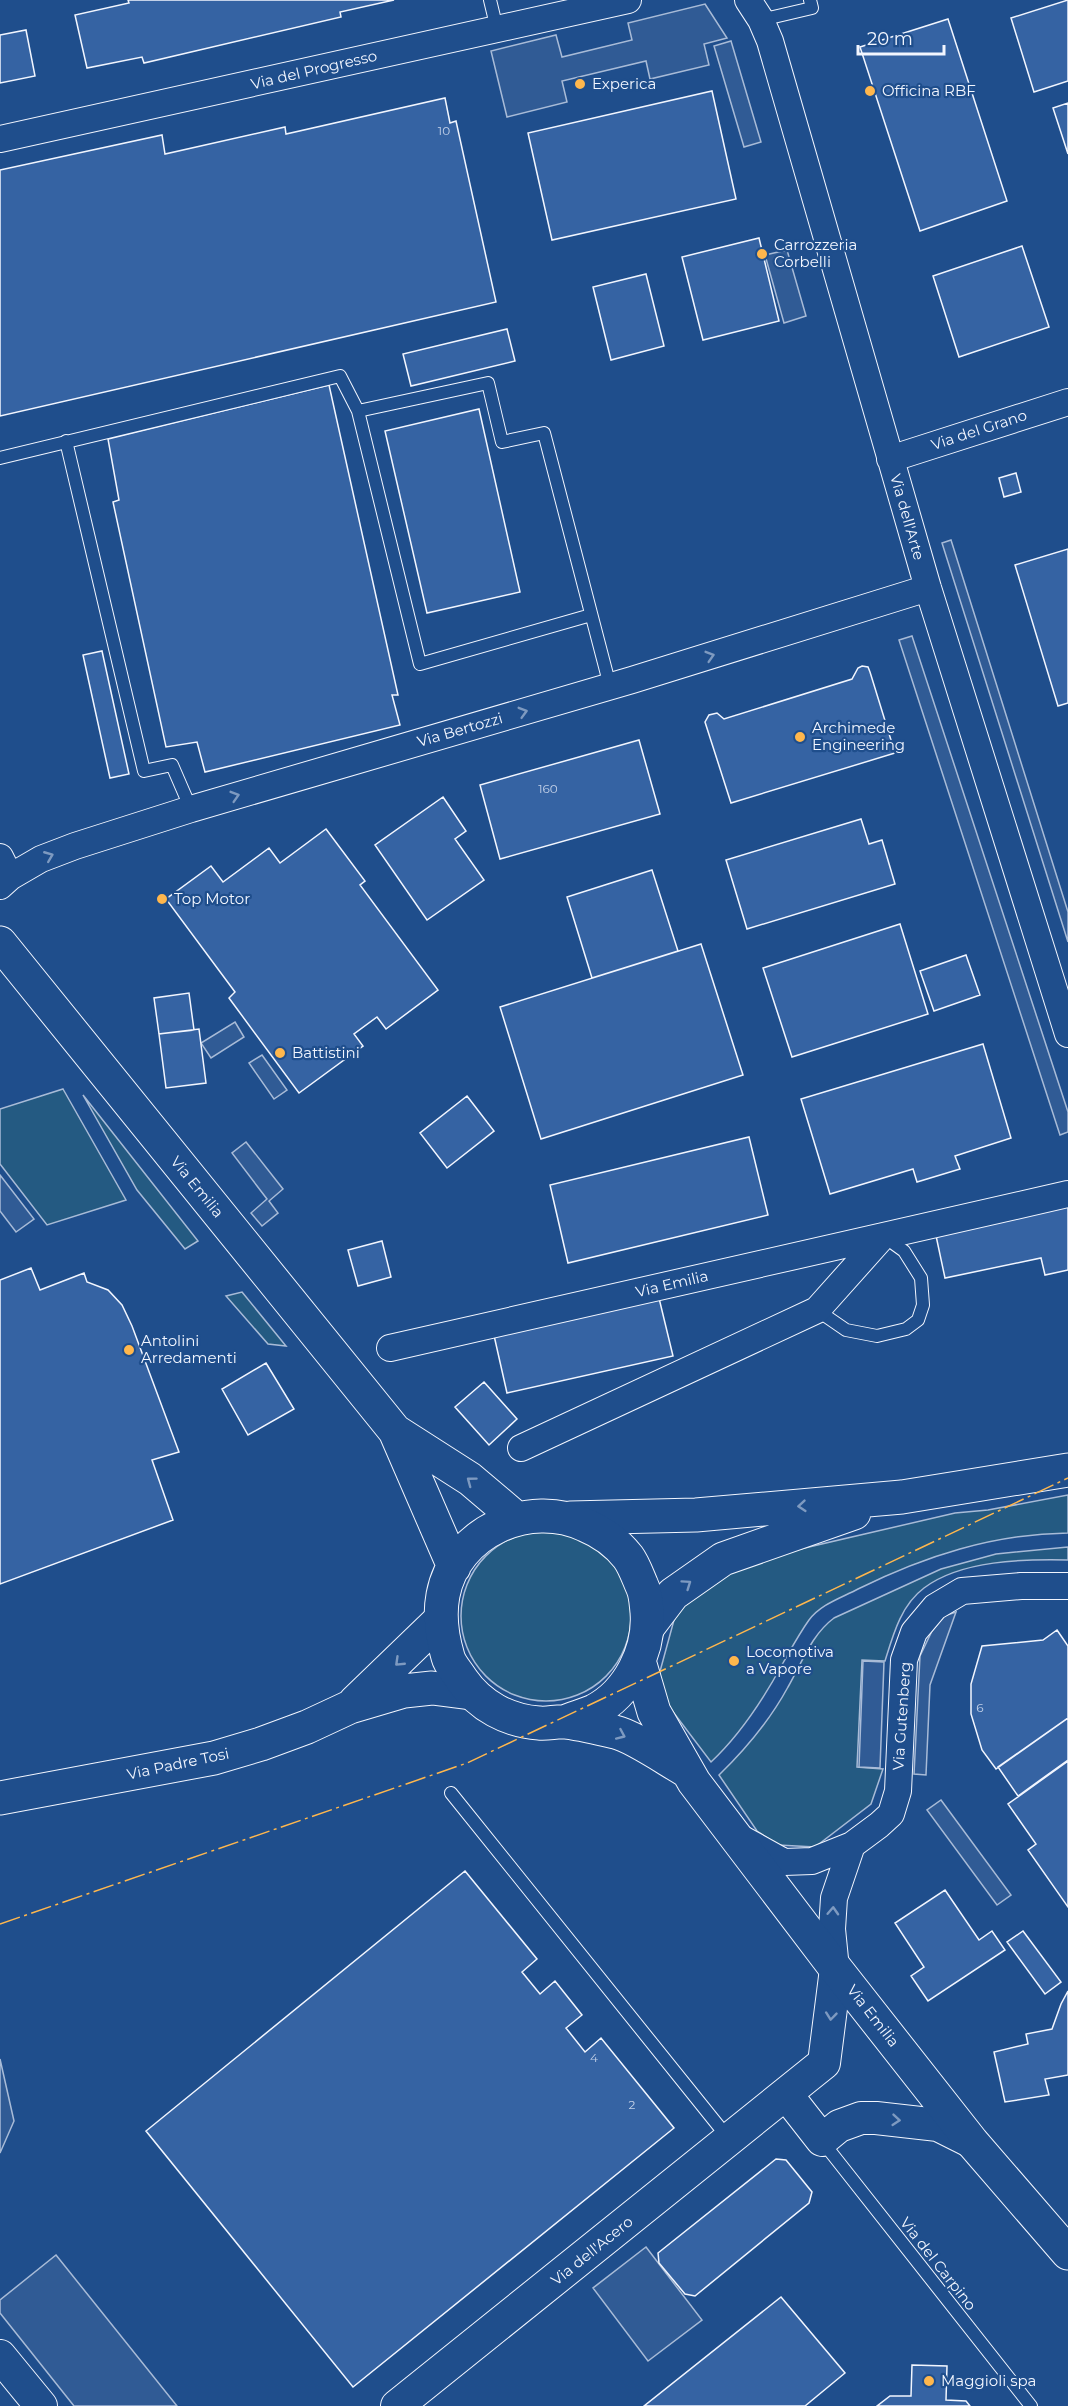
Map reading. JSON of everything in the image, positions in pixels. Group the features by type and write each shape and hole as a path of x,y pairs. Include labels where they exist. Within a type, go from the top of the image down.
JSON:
{"main road":[{"name":"Via Emilia","path":"0,943 395,1431 454,1567"},
{"name":"Via Emilia","path":"395,1431 470,1479 516,1518"},
{"path":"570,1518 696,1515 902,1497 1062,1474"},
{"path":"648,1627 673,1594 723,1559 902,1497"},
{"name":"Via Emilia","path":"564,1722 595,1710 621,1689 639,1661 646,1644 648,1627 645,1591 629,1558 603,1533 570,1518 543,1514 516,1518 484,1534 470,1546 454,1567 443,1593 440,1620 448,1660 471,1694 491,1709 514,1719 539,1723 564,1722 618,1732 687,1771"},
{"name":"Via Padre Tosi","path":"350,1707 440,1620"},
{"name":"Via Emilia","path":"639,1661 654,1712 687,1771 836,1969 972,2142 1068,2253"},
{"name":"Via Padre Tosi","path":"0,1798 214,1758 261,1744 350,1707 404,1691 432,1688 471,1694"}],"street":[{"name":"Via del Progresso","path":"0,139 628,0"},
{"name":"Via dell'Arte","path":"754,10 776,64 928,588 1068,1034"},
{"name":"Via del Grano","path":"890,459 1068,402"},
{"name":"Via Bertozzi","path":"3,874 75,846 191,809 610,686 928,588"},
{"name":"Via Emilia","path":"390,1348 1068,1194"},
{"path":"521,1448 817,1310 883,1236"},
{"name":"Via Gutenberg","path":"737,1836 784,1863 812,1861 852,1845 891,1814 898,1791 904,1660 914,1632 935,1607 962,1591 1022,1586 1068,1586"},
{"path":"836,1969 832,1929 834,1898 852,1845"},
{"name":"Via dell'Acero","path":"397,2406 824,2063 836,1969"},
{"path":"786,2094 822,2140 839,2126 861,2118 876,2118 938,2125 972,2142"},
{"path":"0,2356 40,2406"}],"lane":[{"path":"490,0 497,29"},
{"path":"754,10 812,8 810,0"},
{"path":"0,458 340,376 358,411 420,664 591,615"},
{"path":"358,411 488,383 502,442 544,433 610,686"},
{"path":"66,441 144,771 172,765 191,809"},
{"path":"817,1310 846,1330 877,1336 906,1329 918,1320 923,1305 921,1278 904,1251 883,1236"},
{"path":"451,1793 730,2140"},
{"name":"Via del Carpino","path":"822,2140 1031,2406"}],"shaded area":[{"path":"705,4 727,38 704,44 709,65 650,79 646,61 562,81 567,102 507,117 491,51 556,35 562,57 632,40 628,23"},
{"path":"731,41 761,142 744,147 714,46"},
{"path":"787,250 806,316 784,323 765,255"},
{"path":"951,540 1068,912 1068,942 942,543"},
{"path":"912,636 1068,1112 1068,1132 1060,1135 899,640"},
{"path":"235,1022 244,1037 211,1058 201,1043"},
{"path":"262,1055 287,1090 274,1099 249,1063"},
{"path":"63,1089 126,1200 47,1225 0,1164 0,1109"},
{"path":"83,1095 198,1241 185,1249 137,1190"},
{"path":"246,1142 283,1189 269,1201 278,1213 262,1226 251,1213 267,1199 232,1153"},
{"path":"0,1175 34,1219 16,1232 0,1211"},
{"path":"242,1292 286,1346 268,1344 226,1296"},
{"path":"1068,1495 1068,1533 1040,1534 986,1542 934,1557 883,1577 819,1610 809,1620 751,1716 711,1762 664,1700 659,1675 674,1620 689,1596 740,1563 955,1513 988,1510"},
{"path":"546,1531 578,1538 606,1556 624,1584 631,1616 624,1648 606,1676 578,1694 546,1701 514,1694 486,1676 468,1648 461,1616 468,1584 486,1556 514,1538"},
{"path":"1068,1547 1068,1560 1013,1561 974,1567 939,1579 916,1595 899,1621 885,1661 862,1660 857,1767 883,1769 871,1804 815,1847 778,1845 757,1831 719,1775 739,1755 765,1722 781,1699 813,1641 826,1625 834,1618 941,1569 996,1554"},
{"path":"956,1612 930,1685 926,1775 914,1774 920,1656 932,1631 944,1616"},
{"path":"863,1661 884,1662 880,1768 859,1767"},
{"path":"941,1800 1011,1895 997,1905 927,1810"},
{"path":"0,2059 14,2121 0,2153"},
{"path":"646,2247 702,2320 648,2361 593,2288"},
{"path":"56,2255 177,2406 74,2406 0,2313 0,2300"}],"building":[{"path":"128,0 394,0 340,12 341,17 144,63 142,57 87,68 75,15 129,3"},
{"path":"1068,0 1068,81 1034,92 1011,18"},
{"path":"948,19 1007,201 920,231 860,47"},
{"path":"26,30 35,76 0,83 0,35"},
{"path":"712,91 736,199 552,240 528,133"},
{"path":"445,98 450,123 456,121 496,302 0,416 0,170 162,135 165,154 285,127 286,134"},
{"path":"1068,103 1068,154 1053,108"},
{"path":"759,238 779,321 703,340 682,257"},
{"path":"1022,246 1049,327 959,357 933,276"},
{"path":"646,274 664,346 611,360 593,287"},
{"path":"507,329 515,361 411,386 403,354"},
{"path":"329,385 398,695 392,695 400,725 205,772 197,742 166,747 113,502 119,500 108,439"},
{"path":"479,409 520,592 427,613 385,431"},
{"path":"1016,473 1021,492 1004,497 999,478"},
{"path":"1068,549 1068,703 1058,706 1015,565"},
{"path":"102,651 129,774 110,778 83,655"},
{"name":"Archimede Engineering","path":"868,667 870,672 895,753 731,803 705,722 709,715 717,713 724,719 852,679 858,668"},
{"path":"639,740 660,814 500,859 480,785"},
{"path":"443,797 466,831 455,839 484,880 427,920 375,845"},
{"path":"861,819 869,844 882,840 895,884 747,929 726,860"},
{"path":"326,829 365,881 360,885 438,990 386,1029 377,1017 354,1034 363,1046 299,1093 229,998 235,992 166,899 211,866 223,882 269,848 280,863"},
{"path":"652,870 678,951 592,978 567,897"},
{"path":"900,924 928,1014 792,1057 763,968"},
{"path":"701,944 743,1075 541,1139 500,1007"},
{"path":"966,955 980,995 934,1011 920,971"},
{"path":"189,993 194,1030 159,1034 154,998"},
{"path":"199,1029 206,1083 166,1088 159,1034"},
{"path":"983,1044 1011,1138 955,1156 960,1169 917,1182 913,1169 830,1194 801,1099"},
{"path":"467,1096 494,1131 447,1168 420,1133"},
{"path":"749,1137 768,1215 568,1263 550,1185"},
{"path":"1068,1204 1068,1270 1045,1275 1041,1258 945,1278 935,1231"},
{"path":"382,1241 391,1277 358,1286 348,1250"},
{"path":"31,1268 40,1290 84,1273 87,1282 108,1290 122,1305 179,1452 152,1460 173,1520 0,1584 0,1280"},
{"path":"658,1294 673,1356 507,1393 493,1331"},
{"path":"266,1363 294,1409 248,1435 222,1389"},
{"path":"484,1382 517,1419 489,1445 455,1407"},
{"path":"1057,1630 1068,1646 1068,1718 996,1769 982,1750 971,1714 971,1684 982,1646 1043,1640"},
{"path":"1068,1718 1068,1760 1018,1796 998,1767"},
{"path":"1068,1761 1068,1907 1028,1850 1036,1844 1008,1804"},
{"path":"465,1871 537,1959 522,1972 540,1994 555,1981 582,2015 566,2028 585,2052 601,2038 674,2128 353,2387 146,2131"},
{"path":"945,1890 979,1940 992,1931 1005,1950 928,2001 911,1976 924,1967 895,1923"},
{"path":"1023,1931 1061,1982 1045,1994 1007,1942"},
{"path":"1068,1991 1068,2075 1045,2079 1049,2095 1005,2102 994,2052 1028,2044 1026,2034 1052,2029"},
{"path":"776,2159 786,2160 812,2192 809,2203 695,2296 685,2294 659,2263 658,2253"},
{"path":"781,2297 845,2373 805,2406 644,2406"},
{"name":"Maggioli spa","path":"912,2365 947,2366 946,2400 966,2401 970,2406 877,2406 890,2396 911,2396"}],"power":[{"path":"0,1924 467,1763 1068,1478"}],"place":[{"name":"Experica","path":"580,84"},
{"name":"Officina RBF","path":"870,91"},
{"name":"Carrozzeria Corbelli","path":"762,254"},
{"name":"Archimede Engineering","path":"800,737"},
{"name":"Top Motor","path":"162,899"},
{"name":"Battistini","path":"280,1053"},
{"name":"Antolini Arredamenti","path":"129,1350"},
{"name":"Locomotiva a Vapore","path":"734,1661"},
{"name":"Maggioli spa","path":"929,2381"}]}
